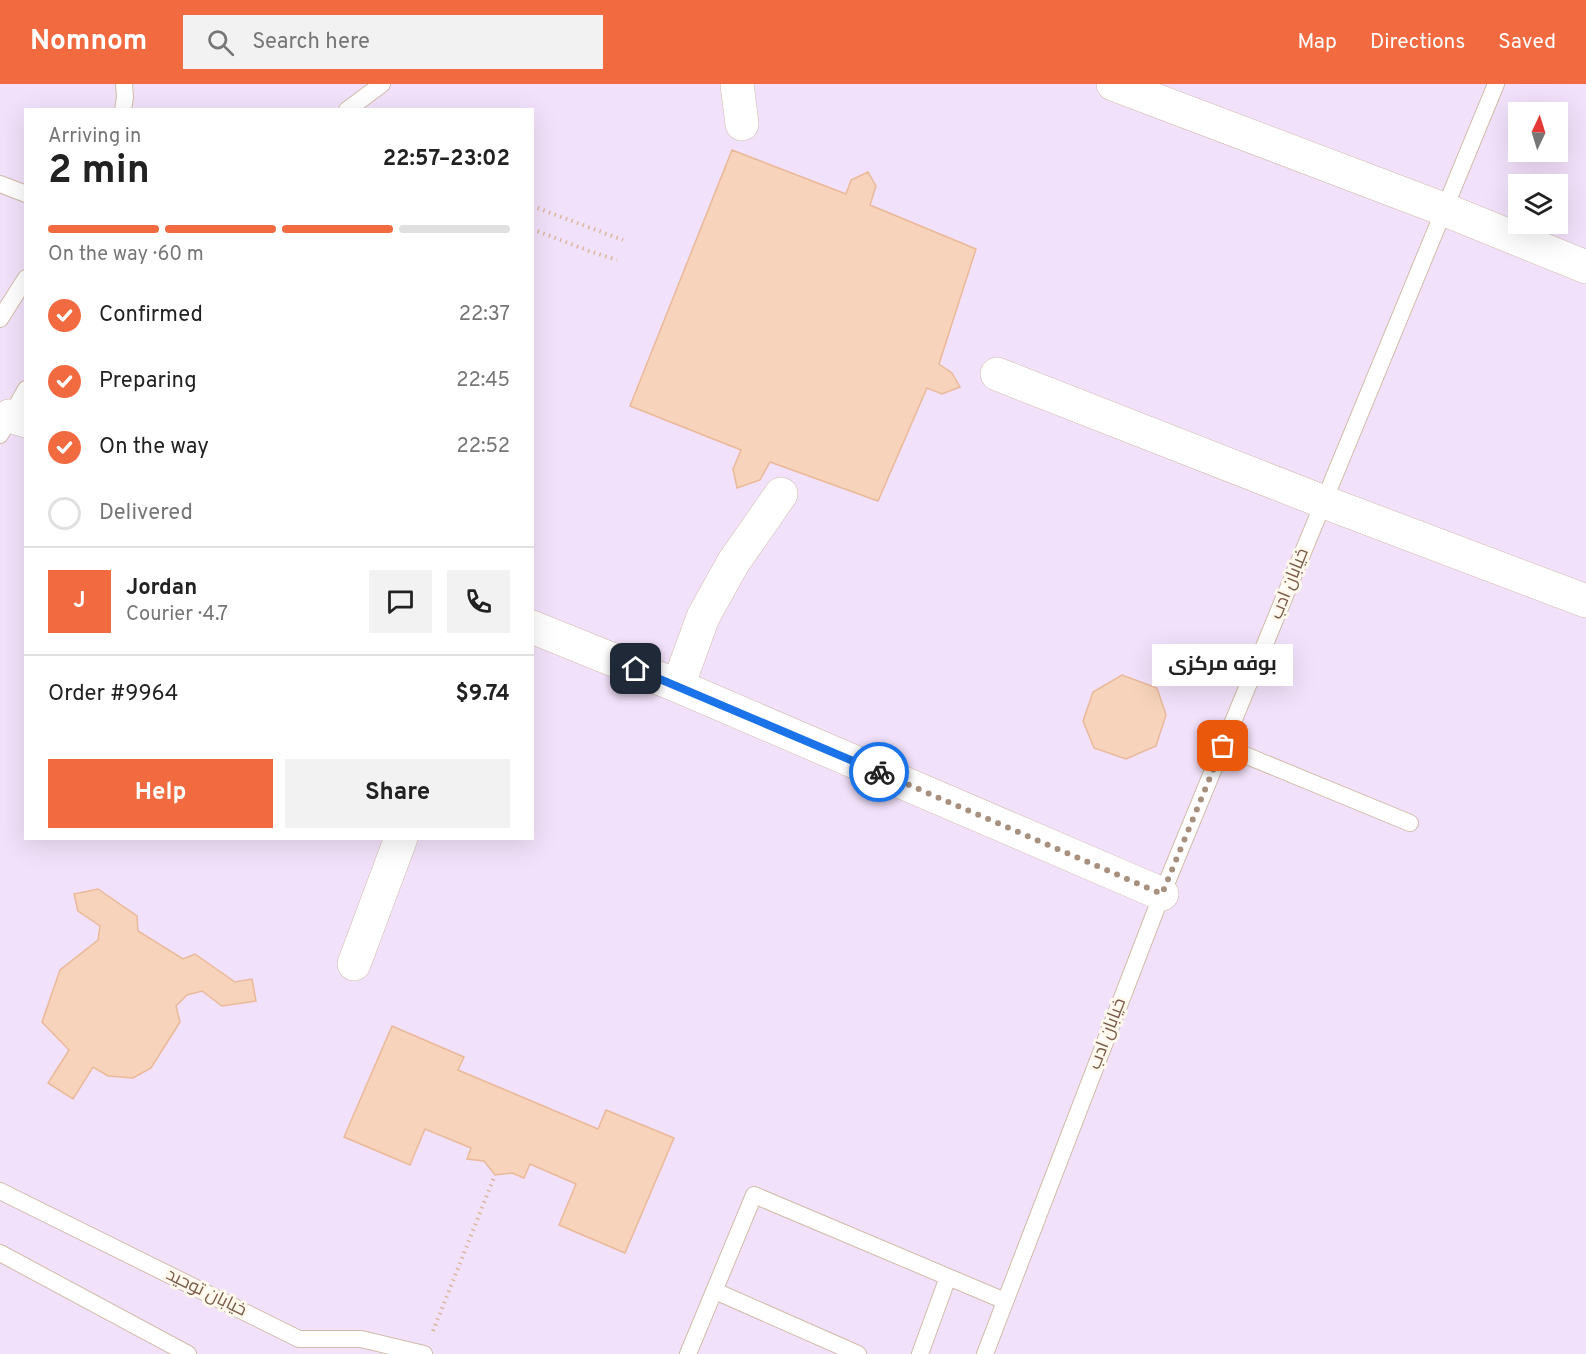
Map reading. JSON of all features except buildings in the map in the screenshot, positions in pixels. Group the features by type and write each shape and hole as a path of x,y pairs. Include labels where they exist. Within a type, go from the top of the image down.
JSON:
{"street":[{"path":"737,84 742,124"},
{"path":"1113,84 1586,267"},
{"path":"997,374 1324,502 1586,601"},
{"path":"678,686 703,617 733,563 781,494"},
{"path":"534,628 678,686 1162,894"},
{"path":"354,964 400,840"}],"lane":[{"path":"350,108 382,84"},
{"name":"خیابان ادب","path":"985,1354 1162,894 1496,84"},
{"path":"0,184 24,193"},
{"path":"0,319 24,281"},
{"path":"1223,746 1410,823"},
{"name":"خیابان توحید","path":"0,1191 299,1339 361,1339 424,1354"},
{"path":"688,1354 754,1195 1005,1300"},
{"path":"0,1253 188,1354"},
{"path":"920,1354 948,1277"},
{"path":"714,1291 858,1354"}],"path":[{"path":"534,207 623,240"},
{"path":"534,230 617,260"},
{"path":"432,1333 495,1175"}],"shaded area":[{"path":"0,84 1586,84 1586,1354 0,1354"}],"way so far":[{"path":"879,772 1162,894 1223,746"}],"place":[{"name":"بوفه مرکزی","path":"1223,746"}],"route":[{"path":"636,669 879,772"}]}
